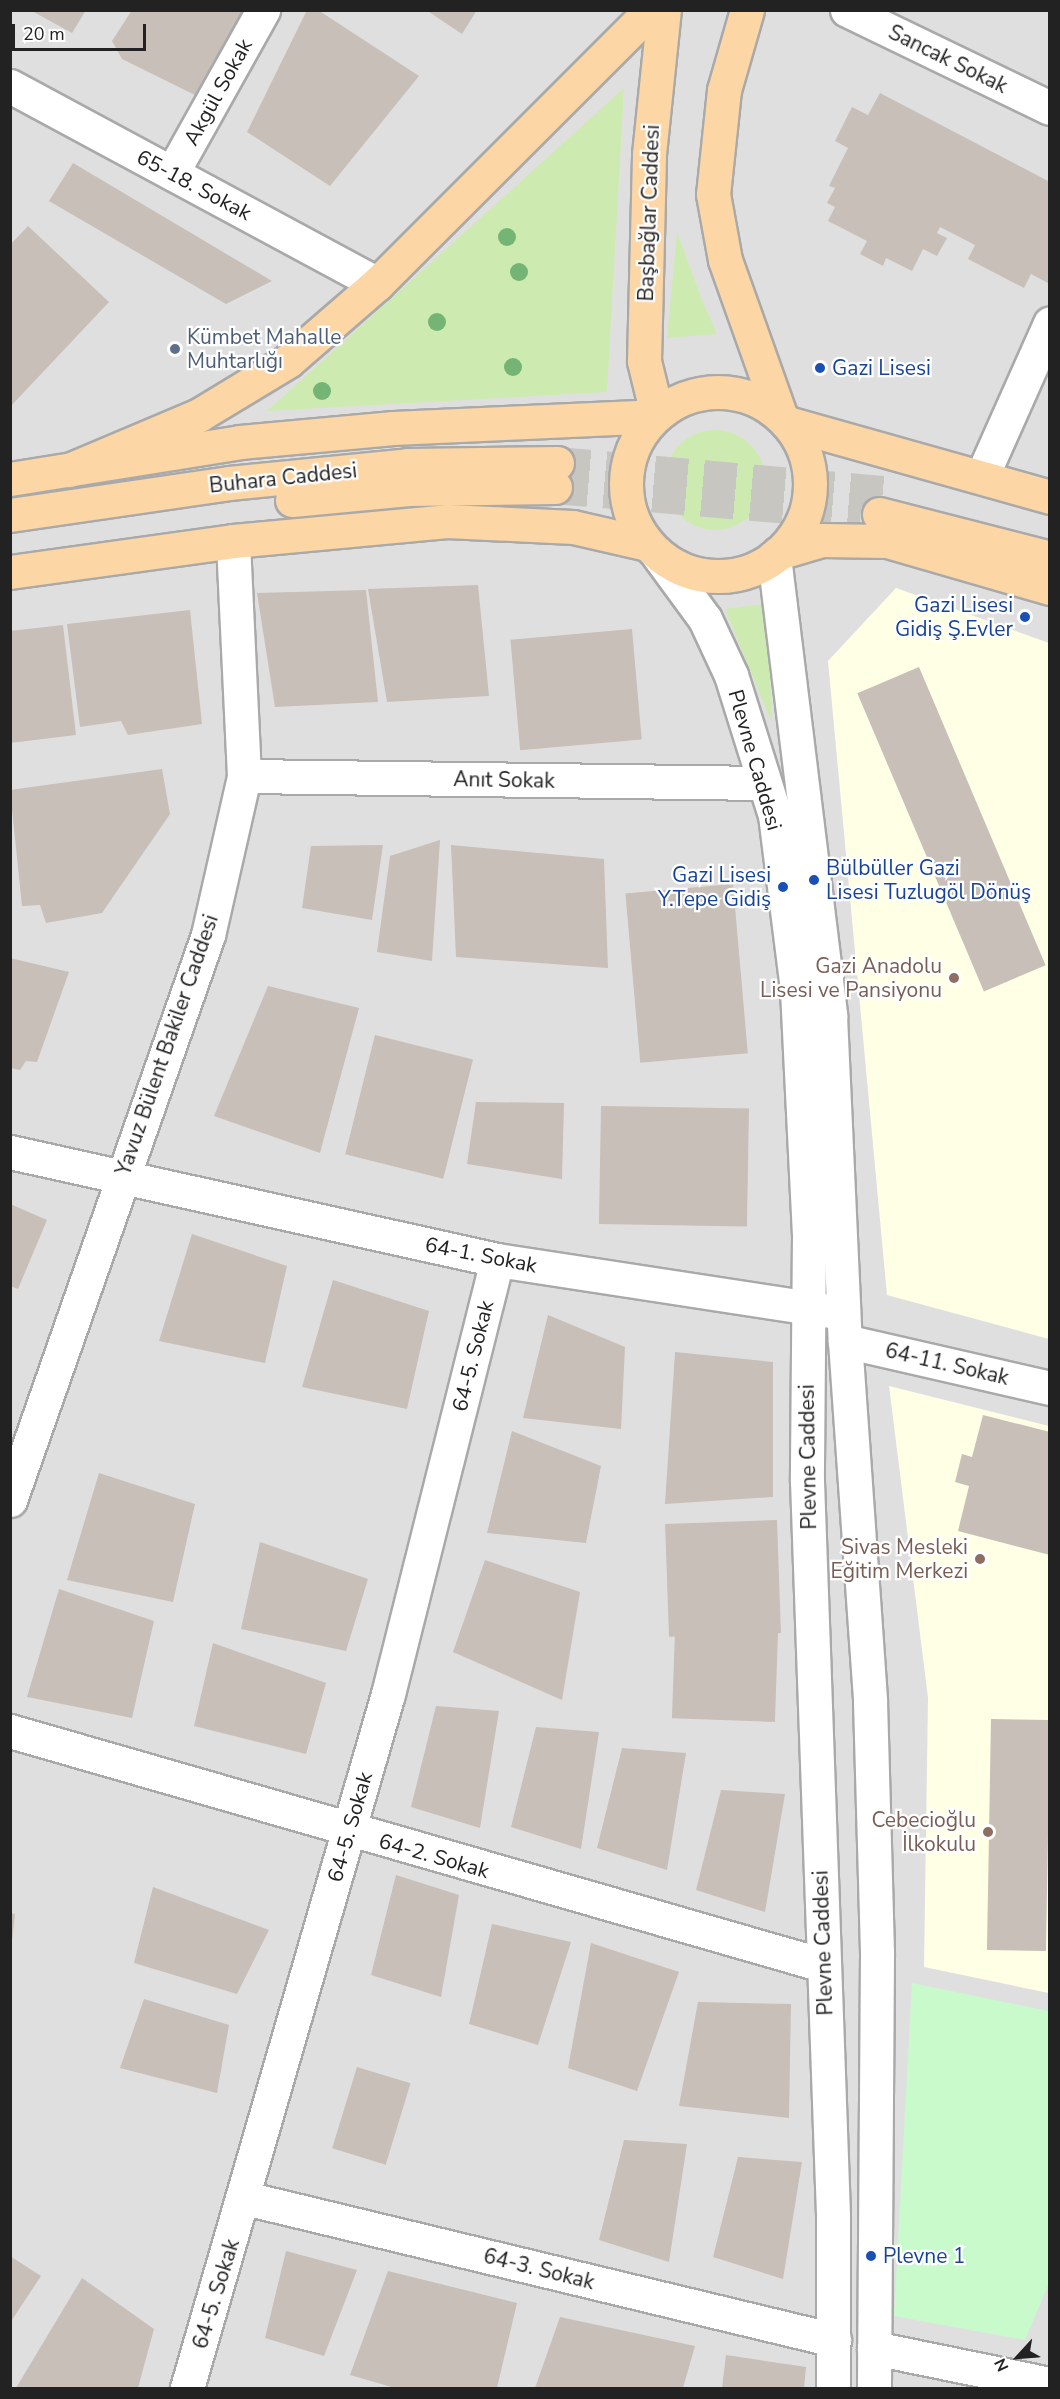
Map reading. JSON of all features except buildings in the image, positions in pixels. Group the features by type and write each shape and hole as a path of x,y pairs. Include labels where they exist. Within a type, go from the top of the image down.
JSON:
{"main road":[{"path":"69,470 199,415 288,361 377,284 651,10"},
{"name":"Başbağlar Caddesi","path":"656,415 644,349 649,154 664,10"},
{"path":"747,10 724,90 713,194 725,260 783,418 803,448 810,476 807,505 796,532 776,555"},
{"path":"653,549 626,493 627,465 637,438 656,415 681,399 709,392 738,393 783,418 1050,497"},
{"path":"10,479 240,442 393,428 656,415"},
{"name":"Buhara Caddesi","path":"10,515 408,465 556,475 232,505 10,537"},
{"path":"1050,537 882,503 1050,558"},
{"path":"10,572 232,541 447,521 573,527 653,549 686,570 716,576 747,572 776,555 822,540 887,541 1050,588"}],"street":[{"name":"Akgül Sokak","path":"172,173 263,10"},
{"name":"Sancak Sokak","path":"846,10 1050,108"},
{"name":"65-18. Sokak","path":"12,89 377,284"},
{"path":"982,476 1050,323"},
{"name":"Yavuz Bülent Bakiler Caddesi","path":"10,1500 208,935 244,776 232,541"},
{"name":"Plevne Caddesi","path":"653,549 710,628 731,675 775,815 797,990 807,1310 807,1481 824,1965 834,2340 833,2388"},
{"name":"Plevne Caddesi","path":"776,555 830,1016 844,1326 870,1701 876,1932 873,2388"},
{"name":"Anıt Sokak","path":"244,776 764,783"},
{"name":"64-1. Sokak","path":"10,1152 497,1260 807,1310 844,1326"},
{"name":"64-5. Sokak","path":"187,2388 245,2198 349,1832 497,1260"},
{"name":"64-11. Sokak","path":"844,1326 1050,1388"},
{"name":"64-2. Sokak","path":"10,1731 349,1832 824,1965"},
{"name":"64-3. Sokak","path":"245,2198 834,2340"},
{"path":"874,2348 1050,2384"}],"shaded area":[{"path":"11,11 1049,11 1049,2388 11,2388"},
{"name":"Gazi Anadolu Lisesi ve Pansiyonu","path":"896,588 1049,643 1049,1339 887,1295 828,661"},
{"path":"889,1386 1049,1426 1049,1993 924,1967 928,1698"}],"green space":[{"path":"624,88 607,392 267,411"},
{"path":"677,232 702,300 717,334 667,338"},
{"path":"715,430 743,438 757,452 765,480 757,508 743,522 715,530 687,522 673,508 665,480 673,452 687,438"},
{"path":"767,604 772,723 725,609"},
{"path":"912,1983 1049,2011 1049,2283 1025,2340 894,2316"}],"tunnel":[{"path":"557,463 885,492"},
{"path":"555,487 861,513"}],"place":[{"name":"Kümbet Mahalle Muhtarlığı","path":"175,349"},
{"name":"Gazi Lisesi","path":"820,368"},
{"name":"Gazi Lisesi Gidiş Ş.Evler","path":"1025,617"},
{"name":"Bülbüller Gazi Lisesi Tuzlugöl Dönüş","path":"814,880"},
{"name":"Gazi Lisesi Y.Tepe Gidiş","path":"783,887"},
{"name":"Gazi Anadolu Lisesi ve Pansiyonu","path":"954,978"},
{"name":"Sivas Mesleki Eğitim Merkezi","path":"980,1559"},
{"name":"Cebecioğlu İlkokulu","path":"988,1832"},
{"name":"Plevne 1","path":"871,2256"}]}
